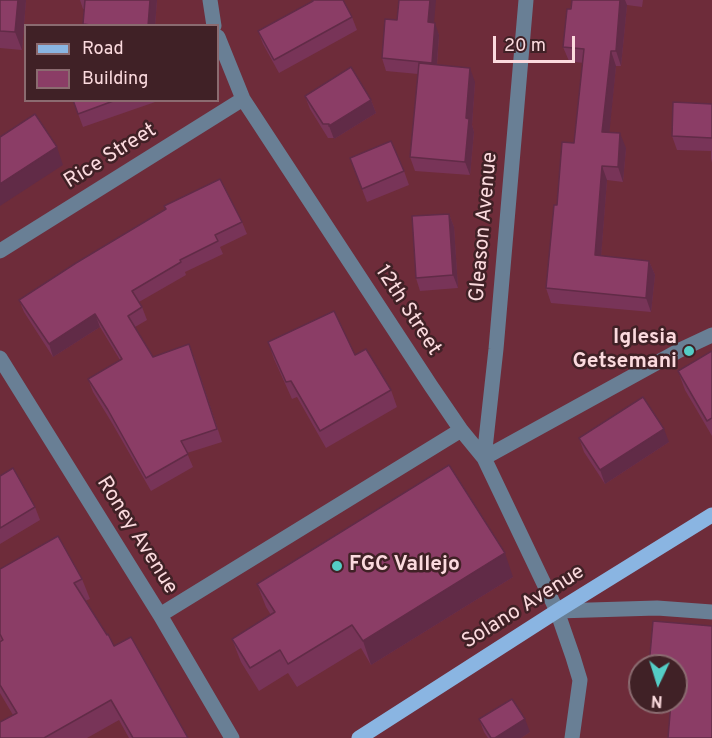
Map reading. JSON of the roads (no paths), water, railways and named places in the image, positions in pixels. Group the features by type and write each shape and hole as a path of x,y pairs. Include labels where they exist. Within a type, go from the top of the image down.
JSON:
{"main road":[{"name":"Solano Avenue","path":"359,738 712,515"}],"street":[{"path":"210,0 214,24"},
{"name":"Gleason Avenue","path":"483,458 526,0"},
{"name":"12th Street","path":"219,39 243,99 461,430 483,458 557,611 580,680 572,738"},
{"name":"Rice Street","path":"0,251 243,99"},
{"path":"483,458 680,350 712,335"},
{"name":"Roney Avenue","path":"0,358 160,615 232,738"},
{"path":"160,615 461,430"},
{"path":"557,611 657,608 712,612"}],"place":[{"name":"Iglesia Getsemani","path":"689,351"},
{"name":"FGC Vallejo","path":"337,566"}]}
